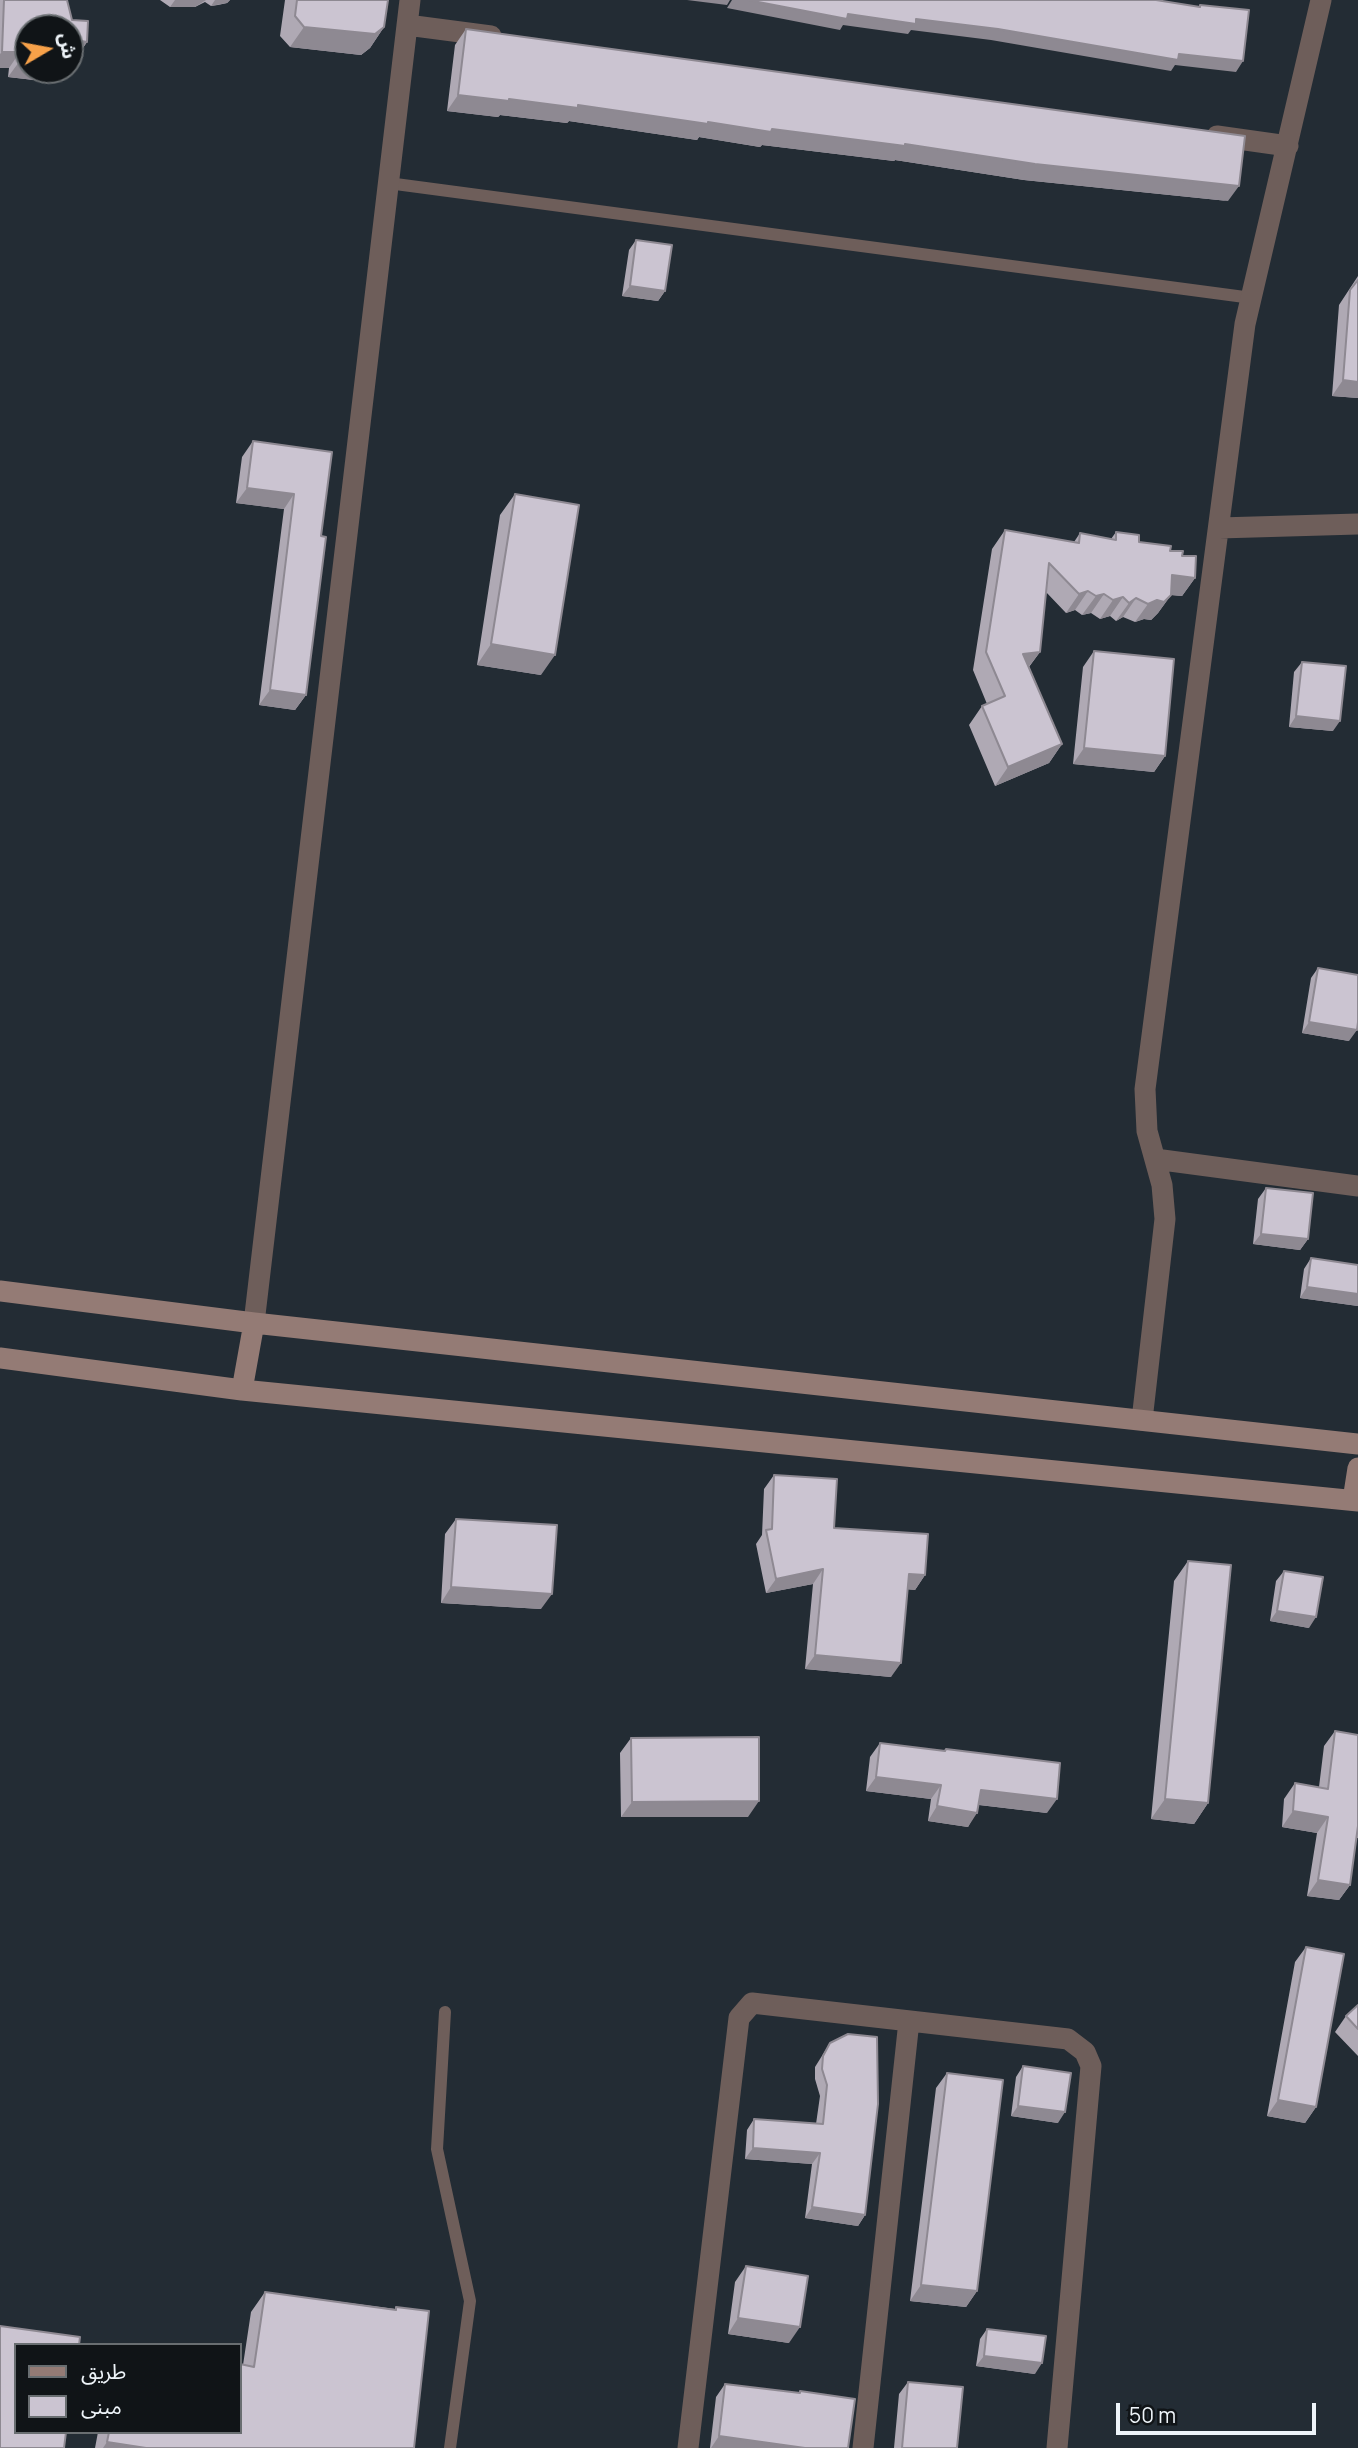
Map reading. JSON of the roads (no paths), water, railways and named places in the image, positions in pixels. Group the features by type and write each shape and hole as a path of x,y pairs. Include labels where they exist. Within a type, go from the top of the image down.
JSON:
{"main road":[{"path":"0,1291 254,1323 1358,1444"},
{"path":"242,1390 254,1323"},
{"path":"0,1358 242,1390 1356,1500 1358,1468"}],"street":[{"path":"254,1323 410,0"},
{"path":"1142,1420 1165,1219 1163,1185 1147,1131 1146,1089 1245,324 1321,0"},
{"path":"407,25 517,40"},
{"path":"1191,132 1287,146"},
{"path":"1219,528 1358,524"},
{"path":"1155,1159 1358,1186"},
{"path":"688,2448 739,2018 752,2003 1068,2039 1085,2052 1091,2066 1057,2448"},
{"path":"863,2448 909,2021"}],"lane":[{"path":"388,183 1252,298"},
{"path":"445,2012 437,2149 470,2301 450,2448"}]}
